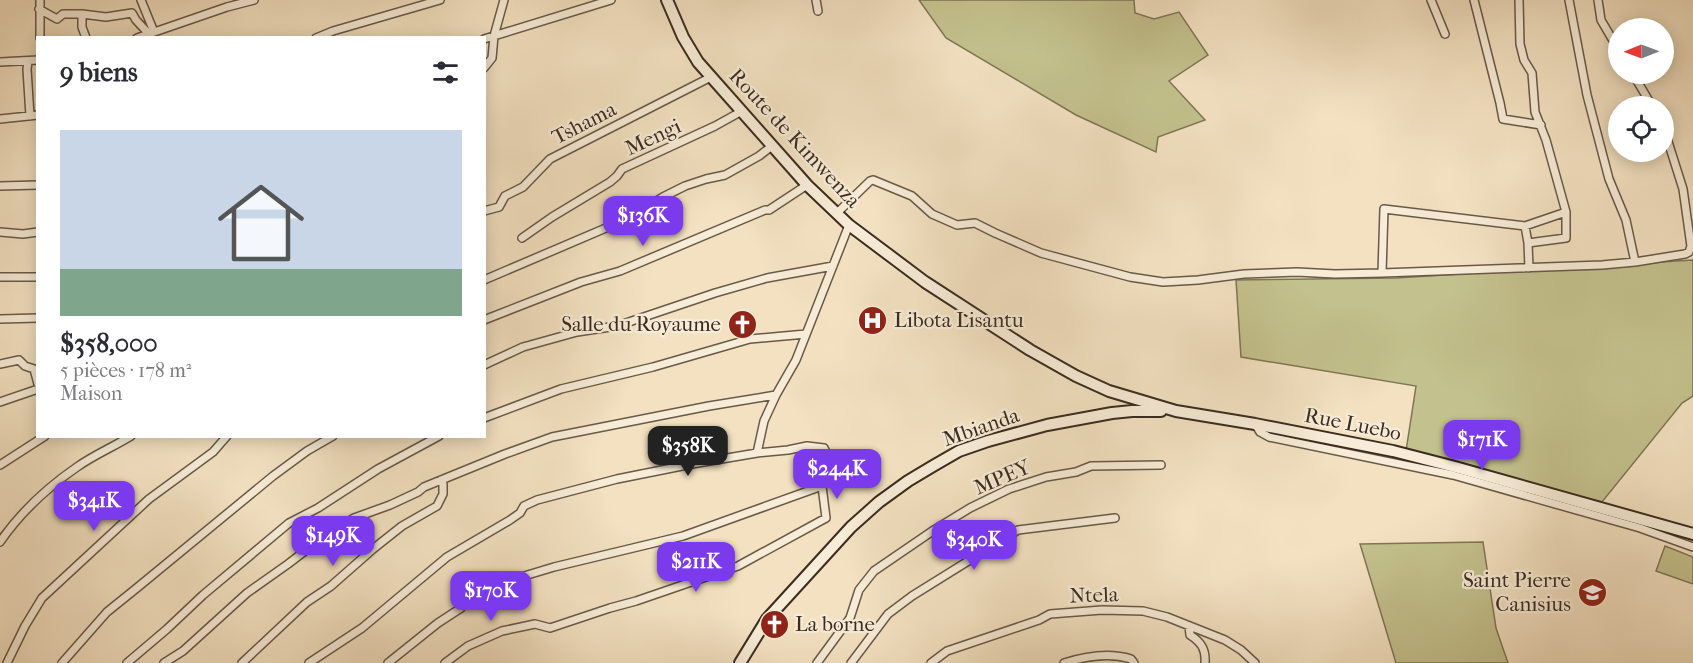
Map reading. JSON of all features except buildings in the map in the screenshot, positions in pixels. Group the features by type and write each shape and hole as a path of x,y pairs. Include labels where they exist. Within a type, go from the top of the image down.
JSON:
{"street":[{"path":"40,0 40,36"},
{"path":"141,0 151,33"},
{"path":"143,36 254,0"},
{"path":"321,36 440,0"},
{"path":"486,66 492,58 494,36 504,0"},
{"path":"486,38 611,0"},
{"name":"Route de Kimwenza","path":"667,0 693,55 807,185 849,225 925,282 1039,355 1109,391 1176,411"},
{"path":"816,0 818,11"},
{"path":"1431,0 1445,34"},
{"path":"1474,0 1503,119 1540,125"},
{"path":"1519,0 1520,44 1524,60 1532,73 1534,107 1546,140 1566,212 1566,238 1528,243"},
{"path":"1569,0 1587,95 1609,179 1626,220 1635,262"},
{"path":"1598,0 1601,20 1608,32"},
{"path":"39,9 57,19 63,14 106,17 132,13 135,20 151,33"},
{"path":"82,14 82,30 85,36"},
{"path":"0,62 36,60"},
{"path":"0,119 34,116 27,74 28,62"},
{"name":"Tshama","path":"486,211 499,207 505,196 523,186 550,159 711,77"},
{"name":"Mengi","path":"522,238 610,182 622,169 742,111"},
{"path":"486,279 627,219 663,196 685,186 725,176 772,146"},
{"path":"837,213 873,180 912,196 932,214 950,223 957,225 975,223 1039,252 1130,277 1163,282 1244,274 1382,273 1602,265 1635,262 1689,252 1691,246 1683,189 1674,161"},
{"path":"0,186 36,185"},
{"path":"486,319 551,296 581,282 621,270 765,210 770,210 807,185"},
{"path":"1382,273 1384,209 1525,226 1566,212"},
{"path":"757,453 764,422 776,395 792,370 849,225"},
{"path":"1525,226 1529,268"},
{"path":"0,232 23,234 36,232"},
{"path":"486,364 523,346 577,332 617,326 767,278 833,266"},
{"path":"0,276 36,277"},
{"path":"0,319 36,318"},
{"path":"486,417 561,389 653,368 750,339 806,334"},
{"path":"0,364 19,360 25,366 34,369 36,376"},
{"path":"0,402 36,390"},
{"path":"164,663 183,651 247,593 354,518 390,505 441,480 552,437 776,395"},
{"name":"Rue Luebo","path":"1176,411 1255,424 1403,454 1693,534"},
{"name":"Mbianda","path":"740,663 767,619 851,527 879,502 933,466 959,451 1047,425 1112,412 1176,411"},
{"path":"1255,424 1260,432 1269,437 1453,475 1640,528 1693,547"},
{"path":"0,465 42,438"},
{"path":"0,542 22,514 59,480 128,438"},
{"path":"7,663 42,598 149,499 213,452 225,438"},
{"path":"62,663 107,612 273,476 330,438"},
{"path":"127,663 288,523 318,508 378,469 435,438"},
{"path":"309,663 362,628 447,557 510,520 520,513 524,506 537,500 640,474 757,453 807,446 824,448 827,454 822,486 826,519 748,562 550,628 535,624 502,631 468,646 445,663"},
{"name":"MPEY","path":"817,663 850,618 859,590 874,571 970,508 1009,489 1091,466 1161,465"},
{"path":"242,663 307,602 331,586 402,526 437,506 443,494 441,480"},
{"path":"388,663 438,623 461,608 470,596 491,586 554,567 683,536 822,486"},
{"path":"850,663 888,614 912,596 1018,530 1115,518"},
{"name":"Ntela","path":"931,663 947,651 1039,620 1050,614 1102,610 1143,611 1167,617 1226,640 1255,663"},
{"path":"1189,626 1190,635 1202,645 1205,651 1205,663"},
{"path":"1064,663 1082,657 1113,655 1131,659 1134,663"}],"shaded area":[{"path":"919,0 1134,0 1135,13 1154,19 1179,12 1208,55 1169,81 1205,120 1158,137 1156,152 1076,115 946,38"},
{"path":"1693,260 1693,396 1682,403 1602,502 1406,451 1416,386 1241,357 1236,280 1396,278"},
{"path":"1483,542 1496,628 1508,663 1396,663 1360,544"},
{"path":"1665,546 1693,557 1693,584 1656,571"}],"place":[{"name":"Libota Lisantu","path":"873,320"},
{"name":"Salle du Royaume","path":"742,324"},
{"name":"Saint Pierre Canisius","path":"1592,592"},
{"name":"La borne","path":"774,624"}]}
